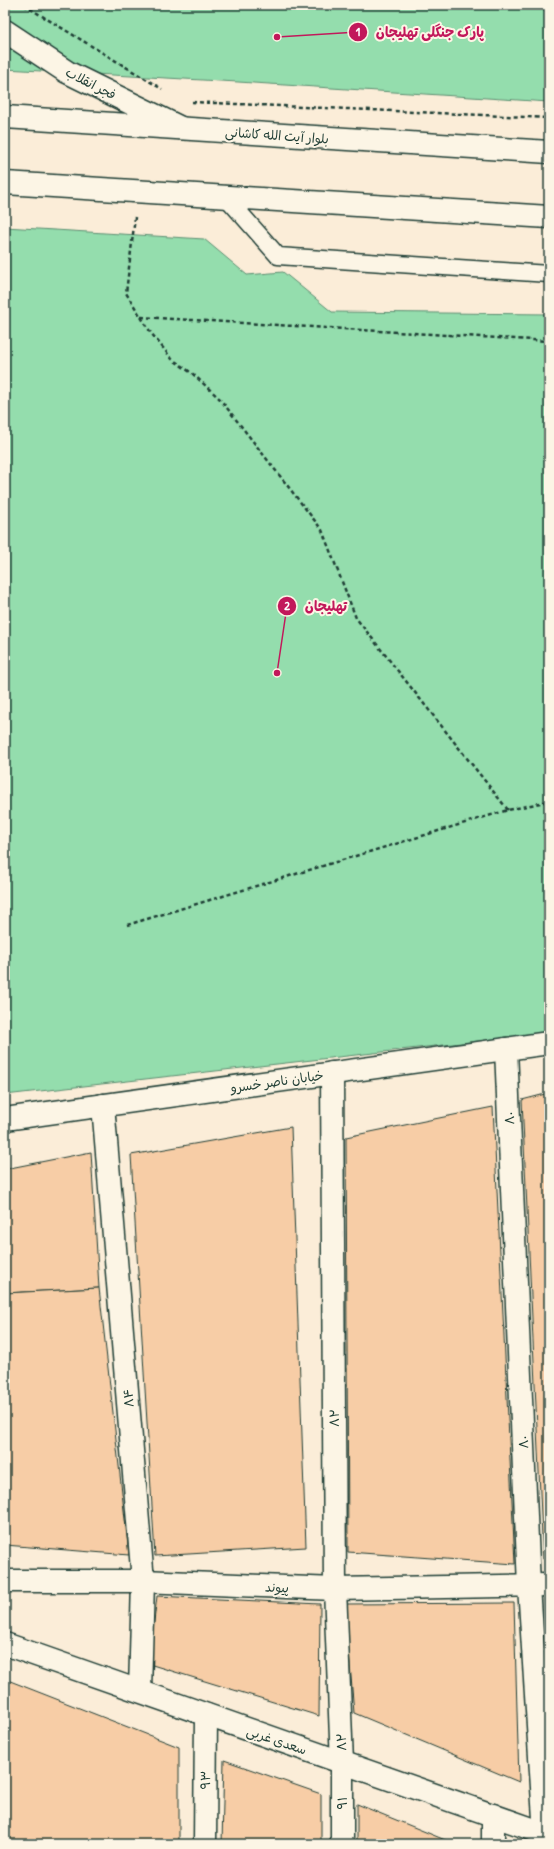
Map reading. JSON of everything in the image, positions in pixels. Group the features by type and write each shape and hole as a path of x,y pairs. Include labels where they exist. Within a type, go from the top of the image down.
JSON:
{"street":[{"name":"فجر انقلاب","path":"5,31 67,72 181,128"},
{"name":"بلوار آیت الله کاشانی","path":"5,117 549,152"},
{"path":"5,183 549,217"},
{"name":"خیابان ناصر خسرو","path":"5,1119 549,1043"},
{"name":"۸۰","path":"506,1049 539,1585 547,1834"},
{"name":"۸۲","path":"332,1073 335,1589 342,1763"},
{"name":"۸۴","path":"103,1105 143,1581 140,1692"},
{"name":"پیوند","path":"5,1581 143,1581 335,1589 539,1585"},
{"name":"سعدی غربی","path":"5,1644 547,1834"},
{"name":"۹۳","path":"205,1844 206,1715"},
{"name":"۹۱","path":"342,1763 342,1844"},
{"path":"493,1815 493,1844"}],"lane":[{"path":"226,196 278,256 549,274"}],"path":[{"path":"24,5 163,89"},
{"path":"191,102 549,118"},
{"path":"138,191 126,293 151,333 172,359 193,374 220,399 322,530 356,618 508,810"},
{"path":"141,317 549,341"},
{"path":"127,925 508,810 549,801"}],"green space":[{"path":"5,5 549,5 549,102 5,69"},
{"path":"5,227 204,239 247,275 283,272 332,312 549,314 549,1033 5,1095"}],"building":[{"path":"549,1093 549,1558 543,1559 522,1100"},
{"path":"493,1107 515,1564 348,1552 346,1137"},
{"path":"291,1127 306,1547 155,1556 131,1155"},
{"path":"91,1152 99,1288 5,1293 5,1169"},
{"path":"99,1288 129,1555 5,1545 5,1293"},
{"path":"157,1596 320,1604 319,1716 149,1664"},
{"path":"544,1598 549,1598 549,1791"},
{"path":"514,1603 519,1782 354,1713 345,1604"},
{"path":"5,1679 179,1747 179,1844 5,1844"},
{"path":"224,1760 321,1794 321,1844 222,1844"},
{"path":"357,1804 455,1844 357,1844"}],"place":[{"name":"پارک جنگلی تهلیجان","path":"277,37"},
{"name":"تهلیجان","path":"277,673"}]}
